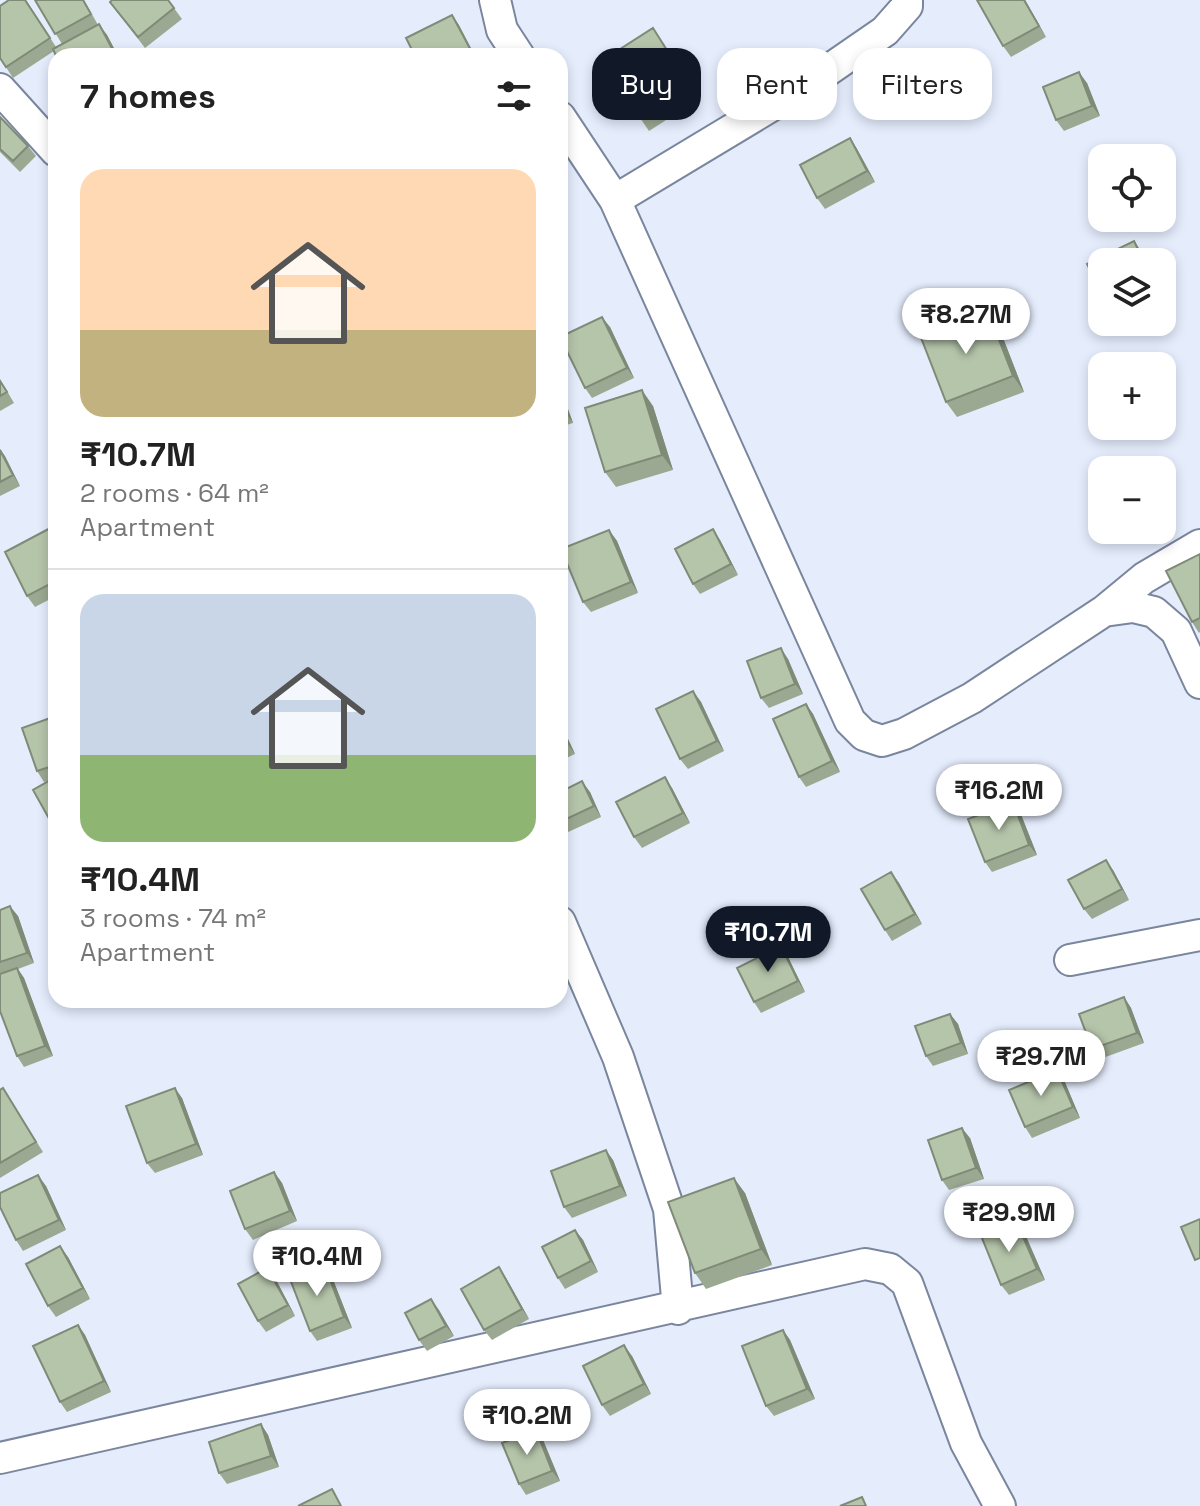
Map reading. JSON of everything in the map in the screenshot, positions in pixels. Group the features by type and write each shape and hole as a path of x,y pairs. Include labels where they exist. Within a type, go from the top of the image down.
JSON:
{"street":[{"path":"495,0 502,30 514,48"},
{"path":"615,200 811,82 873,40 907,6 907,0"},
{"path":"0,89 48,142"},
{"path":"568,129 615,200 850,721 864,735 882,741 904,734 972,698 1104,611 1144,578 1200,545"},
{"path":"1104,611 1133,607 1154,612 1176,631 1200,683"},
{"path":"1070,960 1200,935"},
{"path":"568,941 618,1057 669,1209 678,1309"},
{"path":"0,1458 678,1309 865,1264 890,1269 907,1283 966,1443 1000,1506"}],"building":[{"path":"9,0 25,0 50,38 6,67 0,58 0,6"},
{"path":"35,0 83,0 91,14 55,34"},
{"path":"168,0 174,8 138,37 110,2"},
{"path":"977,0 1024,0 1039,26 1003,46"},
{"path":"452,15 470,48 411,48 406,38"},
{"path":"99,24 112,48 55,48"},
{"path":"653,28 666,48 622,48"},
{"path":"1079,72 1092,106 1056,120 1043,87"},
{"path":"0,117 28,146 13,161 0,149"},
{"path":"850,138 867,171 817,198 800,165"},
{"path":"1134,241 1137,248 1120,248"},
{"path":"987,309 1013,376 946,402 920,335"},
{"path":"602,317 627,368 585,388 568,353 568,333"},
{"path":"0,381 7,392 0,396"},
{"path":"642,390 662,455 605,472 585,408"},
{"path":"0,450 13,475 0,482"},
{"path":"48,529 48,585 27,596 5,552"},
{"path":"713,529 731,564 693,584 675,549"},
{"path":"609,530 631,582 583,602 568,566 568,546"},
{"path":"1200,554 1200,618 1192,622 1166,571"},
{"path":"781,648 795,684 761,698 747,661"},
{"path":"693,691 717,741 680,759 656,709"},
{"path":"806,704 832,761 799,777 773,719"},
{"path":"48,719 48,768 37,771 22,728"},
{"path":"665,777 683,813 634,837 616,802"},
{"path":"582,781 594,806 568,818 568,788"},
{"path":"48,782 48,817 33,790"},
{"path":"1013,802 1029,845 985,862 968,819"},
{"path":"1106,860 1122,889 1084,909 1068,880"},
{"path":"891,872 915,914 885,930 861,889"},
{"path":"10,906 27,953 0,962 0,910"},
{"path":"781,946 798,981 754,1002 737,968"},
{"path":"17,968 45,1046 17,1056 0,1011 0,974"},
{"path":"1124,997 1137,1033 1092,1049 1079,1014"},
{"path":"950,1014 961,1043 926,1056 915,1026"},
{"path":"1057,1070 1073,1107 1025,1127 1009,1090"},
{"path":"3,1088 36,1142 0,1163 0,1090"},
{"path":"175,1088 196,1144 147,1163 126,1106"},
{"path":"962,1128 976,1168 942,1180 928,1140"},
{"path":"606,1150 620,1186 564,1207 551,1171"},
{"path":"274,1172 290,1211 245,1229 230,1191"},
{"path":"38,1175 59,1220 16,1240 0,1207 0,1193"},
{"path":"734,1178 761,1249 695,1273 668,1202"},
{"path":"1200,1219 1200,1258 1195,1260 1181,1227"},
{"path":"1017,1223 1037,1269 1001,1285 982,1238"},
{"path":"575,1230 591,1261 558,1278 542,1247"},
{"path":"60,1246 83,1288 48,1306 26,1264"},
{"path":"325,1266 344,1317 310,1331 290,1279"},
{"path":"499,1267 522,1309 484,1330 461,1289"},
{"path":"267,1268 288,1305 258,1321 238,1284"},
{"path":"431,1299 446,1326 419,1340 405,1313"},
{"path":"78,1325 104,1381 60,1402 33,1346"},
{"path":"783,1330 807,1389 766,1406 742,1346"},
{"path":"624,1345 644,1384 602,1405 583,1366"},
{"path":"261,1424 271,1456 219,1473 209,1442"},
{"path":"536,1430 552,1471 519,1484 502,1443"},
{"path":"332,1489 341,1506 298,1506"},
{"path":"862,1497 866,1506 840,1506"}]}
